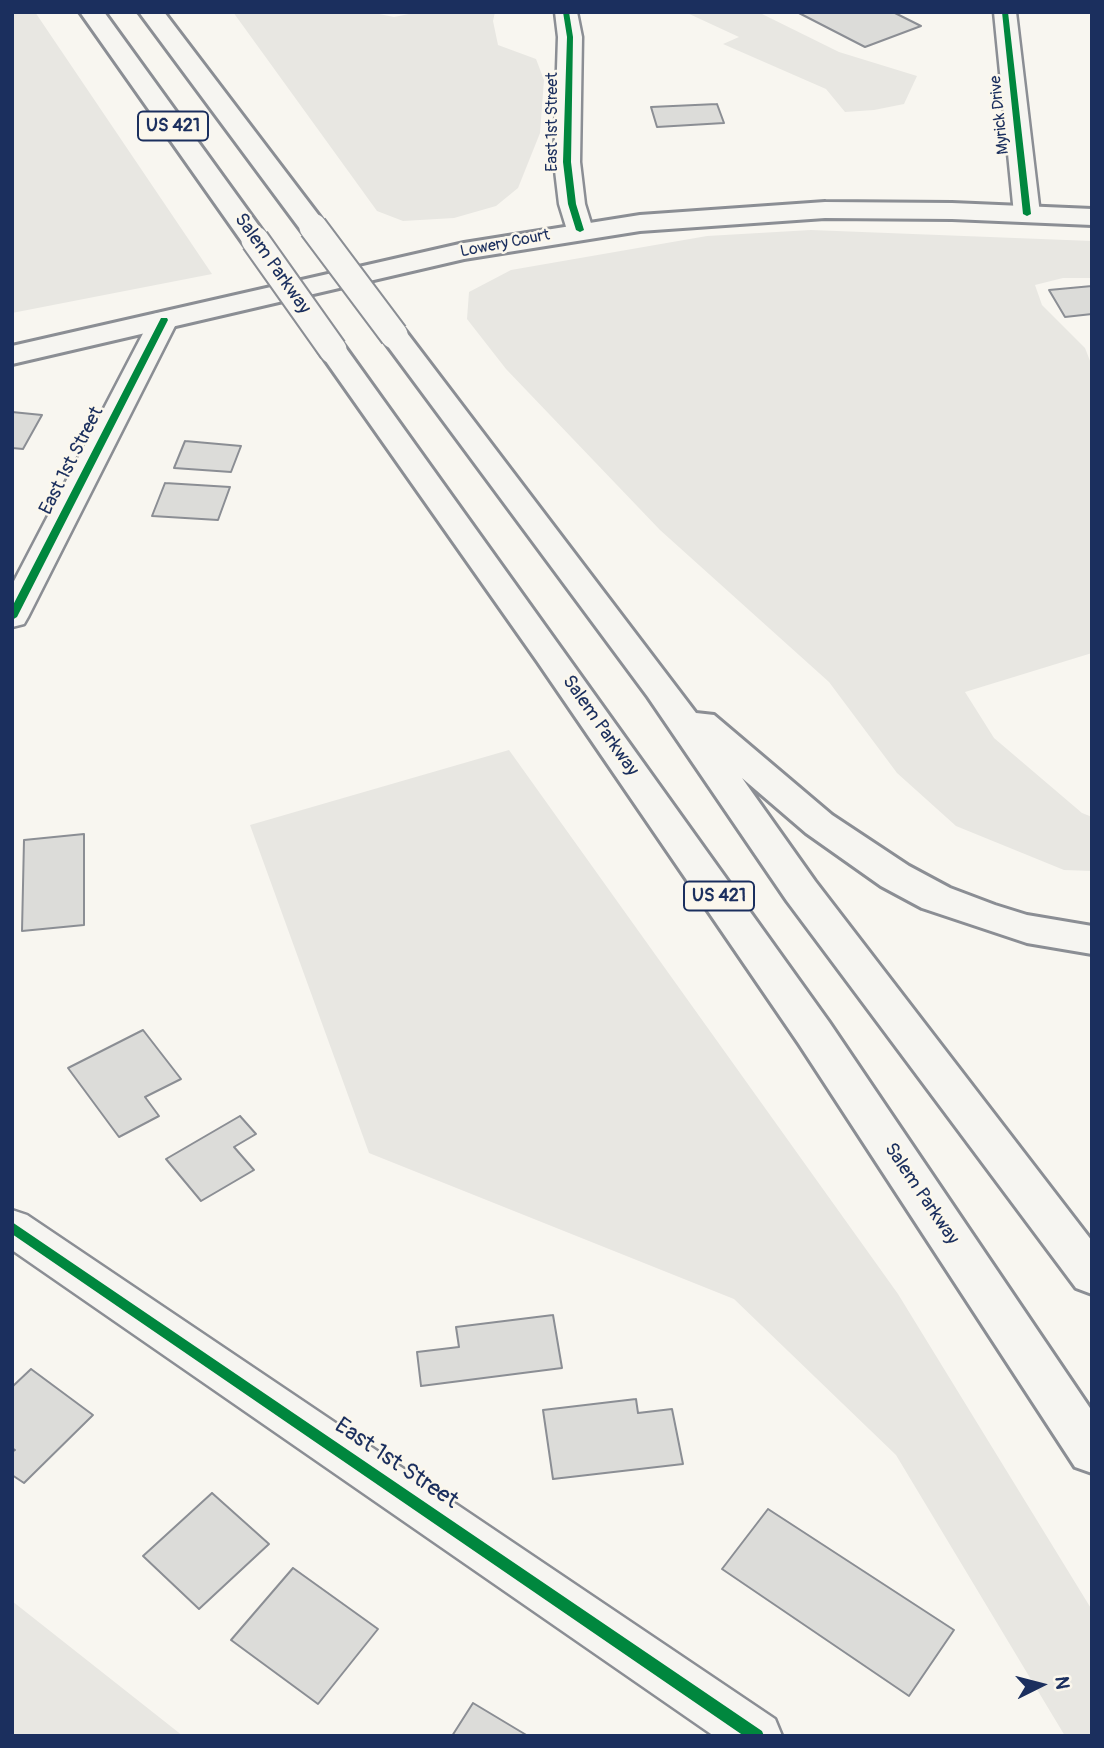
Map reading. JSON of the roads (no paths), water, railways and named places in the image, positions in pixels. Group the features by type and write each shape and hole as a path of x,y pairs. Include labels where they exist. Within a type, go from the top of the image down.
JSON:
{"main road":[{"name":"Salem Parkway","path":"92,12 557,664 814,1033 1092,1452"},
{"name":"US 421","path":"151,12 661,689 801,891 1092,1275"},
{"name":"Lowery Court","path":"12,355 464,251 580,230 700,217 825,210 1092,217"},
{"path":"661,689 819,824 895,876 936,898 981,915 1027,929 1092,940"}],"street":[{"name":"East 1st Street","path":"566,12 570,37 567,162 572,204 580,230"},
{"name":"Myrick Drive","path":"1006,12 1027,214"},
{"name":"East 1st Street","path":"12,617 163,320"},
{"name":"East 1st Street","path":"12,1227 757,1736"}]}
